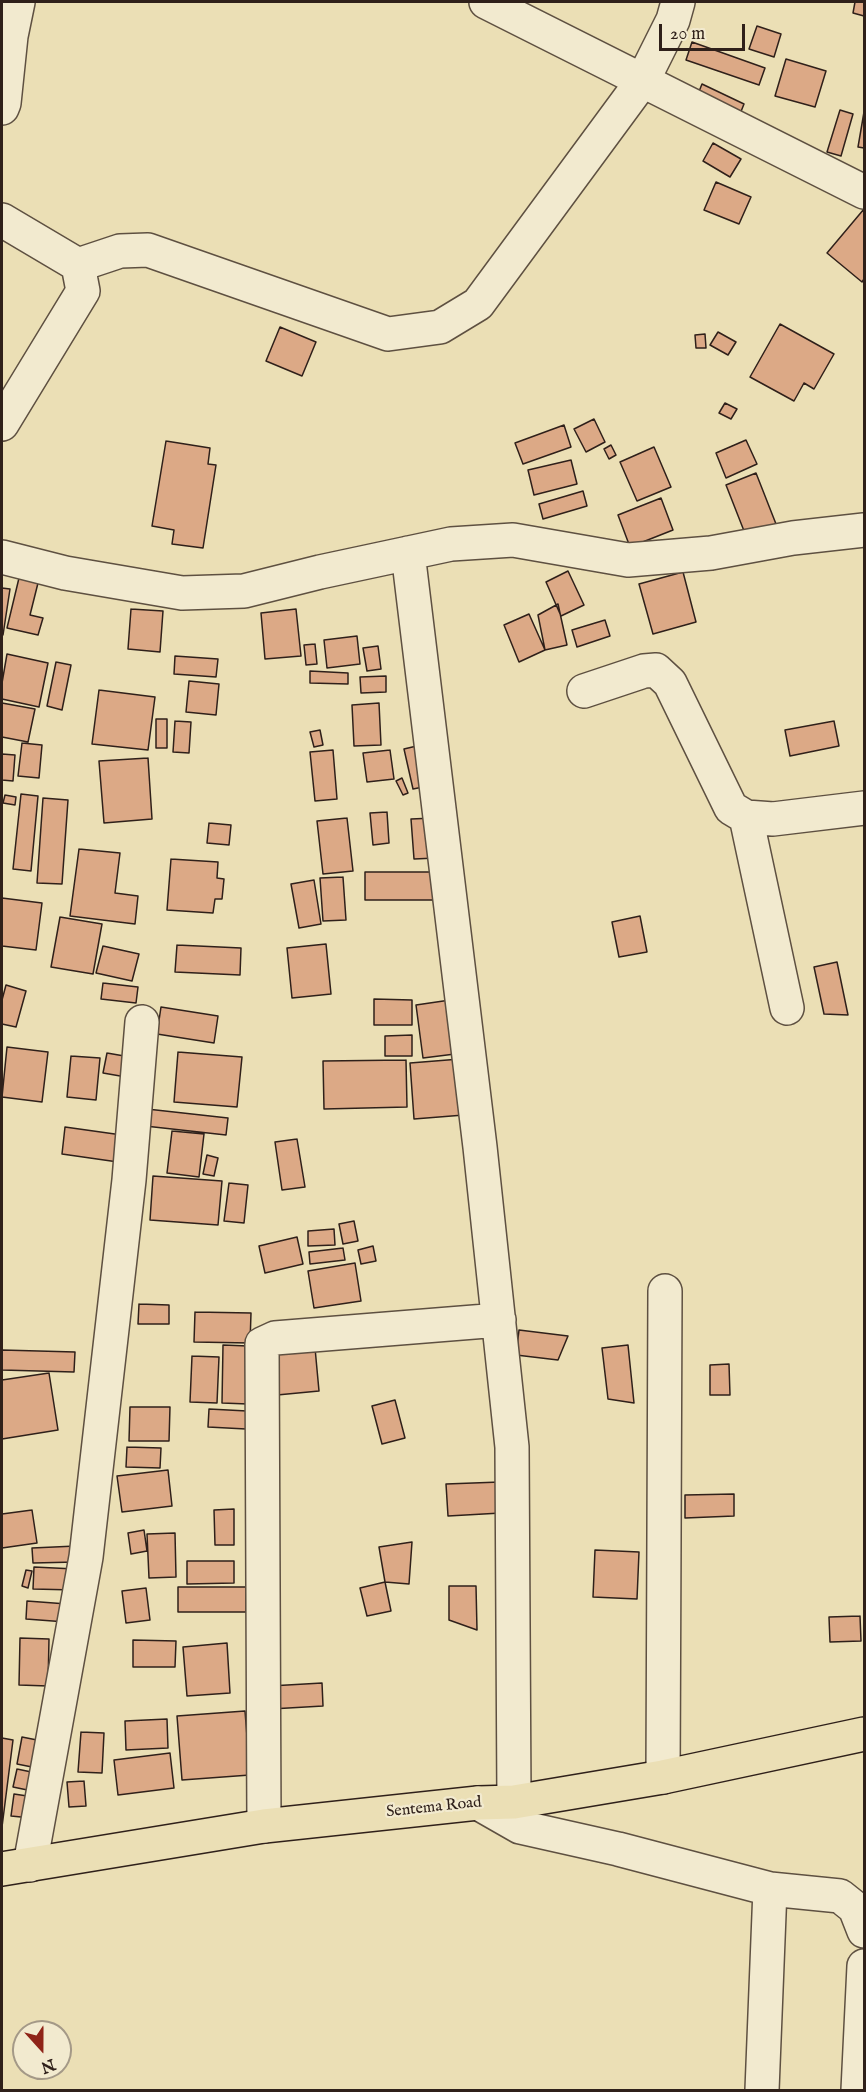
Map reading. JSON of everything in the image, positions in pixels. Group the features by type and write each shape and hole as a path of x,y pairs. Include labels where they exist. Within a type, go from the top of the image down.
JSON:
{"main road":[{"name":"Sentema Road","path":"16,1867 264,1826 478,1803 514,1802 663,1777 864,1734"}],"street":[{"path":"2,108 11,36 18,2"},
{"path":"486,2 864,192"},
{"path":"78,265 120,251 148,250 388,334 440,327 478,304 643,80 673,21 678,2"},
{"path":"2,220 78,265 83,291 2,424"},
{"path":"2,557 65,573 182,593 244,591 451,544 513,540 628,560 711,553 793,538 864,530"},
{"path":"408,553 477,1124 512,1447 514,1802"},
{"path":"584,691 644,671 656,670 670,683 731,808 746,817 773,819 864,808"},
{"path":"746,817 787,1008"},
{"path":"16,1867 86,1557 129,1180 142,1022"},
{"path":"663,1777 665,1291"},
{"path":"264,1826 262,1344 275,1338 499,1320"},
{"path":"478,1803 520,1827 618,1849 770,1889 840,1896 855,1908 864,1931"},
{"path":"762,2091 770,1889"},
{"path":"858,2091 864,1966"}],"building":[{"path":"855,2 864,2 864,16 853,13"},
{"path":"757,26 781,34 774,57 749,49"},
{"path":"692,42 765,68 759,85 686,60"},
{"path":"786,59 826,71 815,107 775,96"},
{"path":"702,84 744,104 738,119 696,99"},
{"path":"840,110 853,114 841,156 827,152"},
{"path":"864,112 864,148 858,147"},
{"path":"713,143 741,159 730,177 703,161"},
{"path":"716,182 751,197 739,224 704,210"},
{"path":"864,209 864,279 862,282 827,253"},
{"path":"780,324 834,354 814,389 804,383 794,401 750,377"},
{"path":"280,327 316,342 302,376 266,361"},
{"path":"718,332 736,342 728,355 710,345"},
{"path":"705,334 706,348 696,348 695,335"},
{"path":"725,403 737,409 731,419 719,413"},
{"path":"594,419 605,442 586,452 574,429"},
{"path":"564,425 571,447 523,464 515,443"},
{"path":"746,440 757,464 726,478 716,453"},
{"path":"166,441 210,448 208,464 216,465 203,548 172,544 174,530 152,526"},
{"path":"611,445 616,455 609,459 604,449"},
{"path":"654,447 671,487 637,501 620,462"},
{"path":"571,460 577,484 534,495 528,470"},
{"path":"756,473 776,524 746,536 726,485"},
{"path":"583,491 587,506 543,519 539,504"},
{"path":"661,498 673,530 630,547 618,515"},
{"path":"568,571 584,605 561,616 546,582"},
{"path":"683,572 696,622 653,634 639,584"},
{"path":"19,578 38,583 30,615 43,618 38,635 7,628"},
{"path":"2,588 10,589 3,635 2,635"},
{"path":"558,604 567,645 545,650 538,615"},
{"path":"131,609 163,611 160,652 128,649"},
{"path":"296,609 301,656 265,659 261,613"},
{"path":"529,614 545,650 519,662 504,625"},
{"path":"605,620 610,636 577,647 572,630"},
{"path":"357,636 360,664 327,668 324,640"},
{"path":"315,644 317,664 306,665 304,645"},
{"path":"378,646 381,669 367,671 363,648"},
{"path":"7,654 48,663 39,707 2,699"},
{"path":"175,656 218,659 216,677 174,674"},
{"path":"56,662 71,665 62,710 47,706"},
{"path":"310,671 348,673 348,684 310,683"},
{"path":"386,676 386,692 361,693 360,677"},
{"path":"189,681 219,684 216,715 186,712"},
{"path":"99,690 155,697 148,750 92,744"},
{"path":"2,703 35,709 28,742 2,737"},
{"path":"379,703 381,745 354,746 352,705"},
{"path":"156,719 167,719 167,748 156,748"},
{"path":"175,721 191,722 189,753 173,752"},
{"path":"834,721 839,746 790,756 785,730"},
{"path":"320,730 323,745 314,747 310,732"},
{"path":"22,743 42,745 39,778 18,776"},
{"path":"425,744 433,785 413,789 404,749"},
{"path":"333,750 337,799 315,801 310,752"},
{"path":"390,750 394,779 367,782 363,753"},
{"path":"2,754 15,755 13,781 2,780"},
{"path":"148,758 152,819 104,823 99,761"},
{"path":"402,778 408,793 403,795 396,781"},
{"path":"21,794 38,796 31,871 13,869"},
{"path":"5,795 16,797 15,805 3,803"},
{"path":"43,798 68,800 62,884 37,883"},
{"path":"387,812 389,843 373,845 370,813"},
{"path":"347,818 353,871 323,874 317,821"},
{"path":"434,818 436,858 414,859 411,819"},
{"path":"209,823 231,825 229,845 207,843"},
{"path":"79,849 120,853 115,893 138,896 135,924 70,916"},
{"path":"171,859 218,862 217,878 224,879 222,899 215,899 213,913 167,910"},
{"path":"365,872 440,872 440,900 365,900"},
{"path":"343,877 346,920 323,921 320,878"},
{"path":"314,880 321,924 299,928 291,884"},
{"path":"2,898 42,903 36,950 2,946"},
{"path":"640,916 647,952 619,957 612,922"},
{"path":"60,917 102,924 93,974 51,967"},
{"path":"326,944 331,994 292,998 287,948"},
{"path":"177,945 241,948 240,975 175,972"},
{"path":"103,946 139,954 132,981 96,973"},
{"path":"837,962 848,1015 824,1014 814,967"},
{"path":"103,983 138,987 136,1003 101,999"},
{"path":"6,985 26,991 16,1027 2,1024 2,1000"},
{"path":"374,999 412,1000 412,1025 374,1025"},
{"path":"457,999 463,1053 423,1058 416,1005"},
{"path":"161,1007 218,1016 214,1043 157,1034"},
{"path":"412,1035 412,1056 385,1056 385,1036"},
{"path":"7,1047 48,1052 42,1102 2,1097"},
{"path":"178,1052 242,1057 237,1107 174,1102"},
{"path":"107,1053 130,1057 126,1077 103,1073"},
{"path":"71,1056 100,1058 96,1100 67,1097"},
{"path":"460,1059 464,1115 414,1119 410,1063"},
{"path":"406,1060 407,1107 324,1109 323,1061"},
{"path":"147,1109 228,1118 226,1135 145,1126"},
{"path":"65,1127 129,1136 125,1163 62,1154"},
{"path":"172,1131 204,1134 199,1177 167,1173"},
{"path":"297,1139 305,1187 282,1190 275,1142"},
{"path":"207,1155 218,1158 214,1176 203,1174"},
{"path":"153,1176 222,1181 218,1225 150,1220"},
{"path":"229,1183 248,1185 244,1223 224,1221"},
{"path":"354,1221 358,1241 343,1244 339,1224"},
{"path":"334,1229 335,1245 308,1246 308,1231"},
{"path":"297,1237 303,1264 265,1273 259,1246"},
{"path":"373,1246 376,1261 361,1264 358,1250"},
{"path":"343,1248 345,1260 310,1264 309,1252"},
{"path":"355,1263 361,1301 314,1308 308,1271"},
{"path":"139,1304 169,1305 169,1324 138,1324"},
{"path":"195,1312 251,1313 250,1343 194,1342"},
{"path":"519,1330 568,1336 558,1360 516,1355"},
{"path":"314,1337 319,1391 277,1395 272,1342"},
{"path":"223,1345 248,1346 248,1404 222,1403"},
{"path":"628,1345 634,1403 608,1399 602,1348"},
{"path":"2,1350 75,1352 74,1372 2,1370"},
{"path":"192,1356 219,1357 217,1403 190,1402"},
{"path":"729,1364 730,1395 710,1395 710,1365"},
{"path":"49,1373 58,1430 2,1439 2,1380"},
{"path":"395,1400 405,1438 382,1444 372,1406"},
{"path":"130,1407 170,1407 169,1441 129,1441"},
{"path":"209,1409 247,1411 246,1429 208,1427"},
{"path":"127,1447 161,1448 160,1468 126,1467"},
{"path":"168,1470 172,1506 122,1512 117,1476"},
{"path":"500,1482 501,1513 448,1516 446,1484"},
{"path":"734,1494 734,1516 685,1518 685,1495"},
{"path":"234,1509 234,1545 215,1545 214,1510"},
{"path":"32,1510 37,1543 2,1548 2,1514"},
{"path":"144,1530 147,1551 131,1554 128,1533"},
{"path":"175,1533 176,1577 149,1578 147,1534"},
{"path":"412,1542 409,1584 385,1582 379,1547"},
{"path":"76,1546 76,1562 33,1563 32,1548"},
{"path":"595,1550 639,1552 637,1599 593,1597"},
{"path":"187,1561 234,1561 234,1583 187,1584"},
{"path":"34,1567 75,1569 74,1590 33,1589"},
{"path":"26,1570 32,1571 28,1588 22,1586"},
{"path":"385,1582 391,1611 367,1616 360,1588"},
{"path":"449,1586 476,1586 477,1630 449,1620"},
{"path":"178,1587 246,1587 246,1612 178,1612"},
{"path":"146,1588 150,1620 126,1623 122,1591"},
{"path":"27,1601 67,1604 66,1622 26,1619"},
{"path":"860,1616 861,1641 830,1642 829,1617"},
{"path":"20,1638 49,1639 48,1686 19,1685"},
{"path":"133,1640 176,1641 175,1667 133,1667"},
{"path":"227,1643 230,1693 187,1696 183,1647"},
{"path":"322,1683 323,1706 271,1709 270,1686"},
{"path":"245,1711 250,1775 182,1780 177,1716"},
{"path":"167,1719 168,1748 126,1750 125,1721"},
{"path":"81,1732 104,1733 102,1773 78,1772"},
{"path":"22,1737 42,1741 37,1768 17,1764"},
{"path":"2,1738 13,1740 2,1827"},
{"path":"170,1753 174,1788 118,1795 114,1760"},
{"path":"17,1769 41,1774 37,1792 13,1787"},
{"path":"84,1781 86,1806 69,1807 67,1782"},
{"path":"14,1794 34,1797 31,1818 11,1816"}]}
